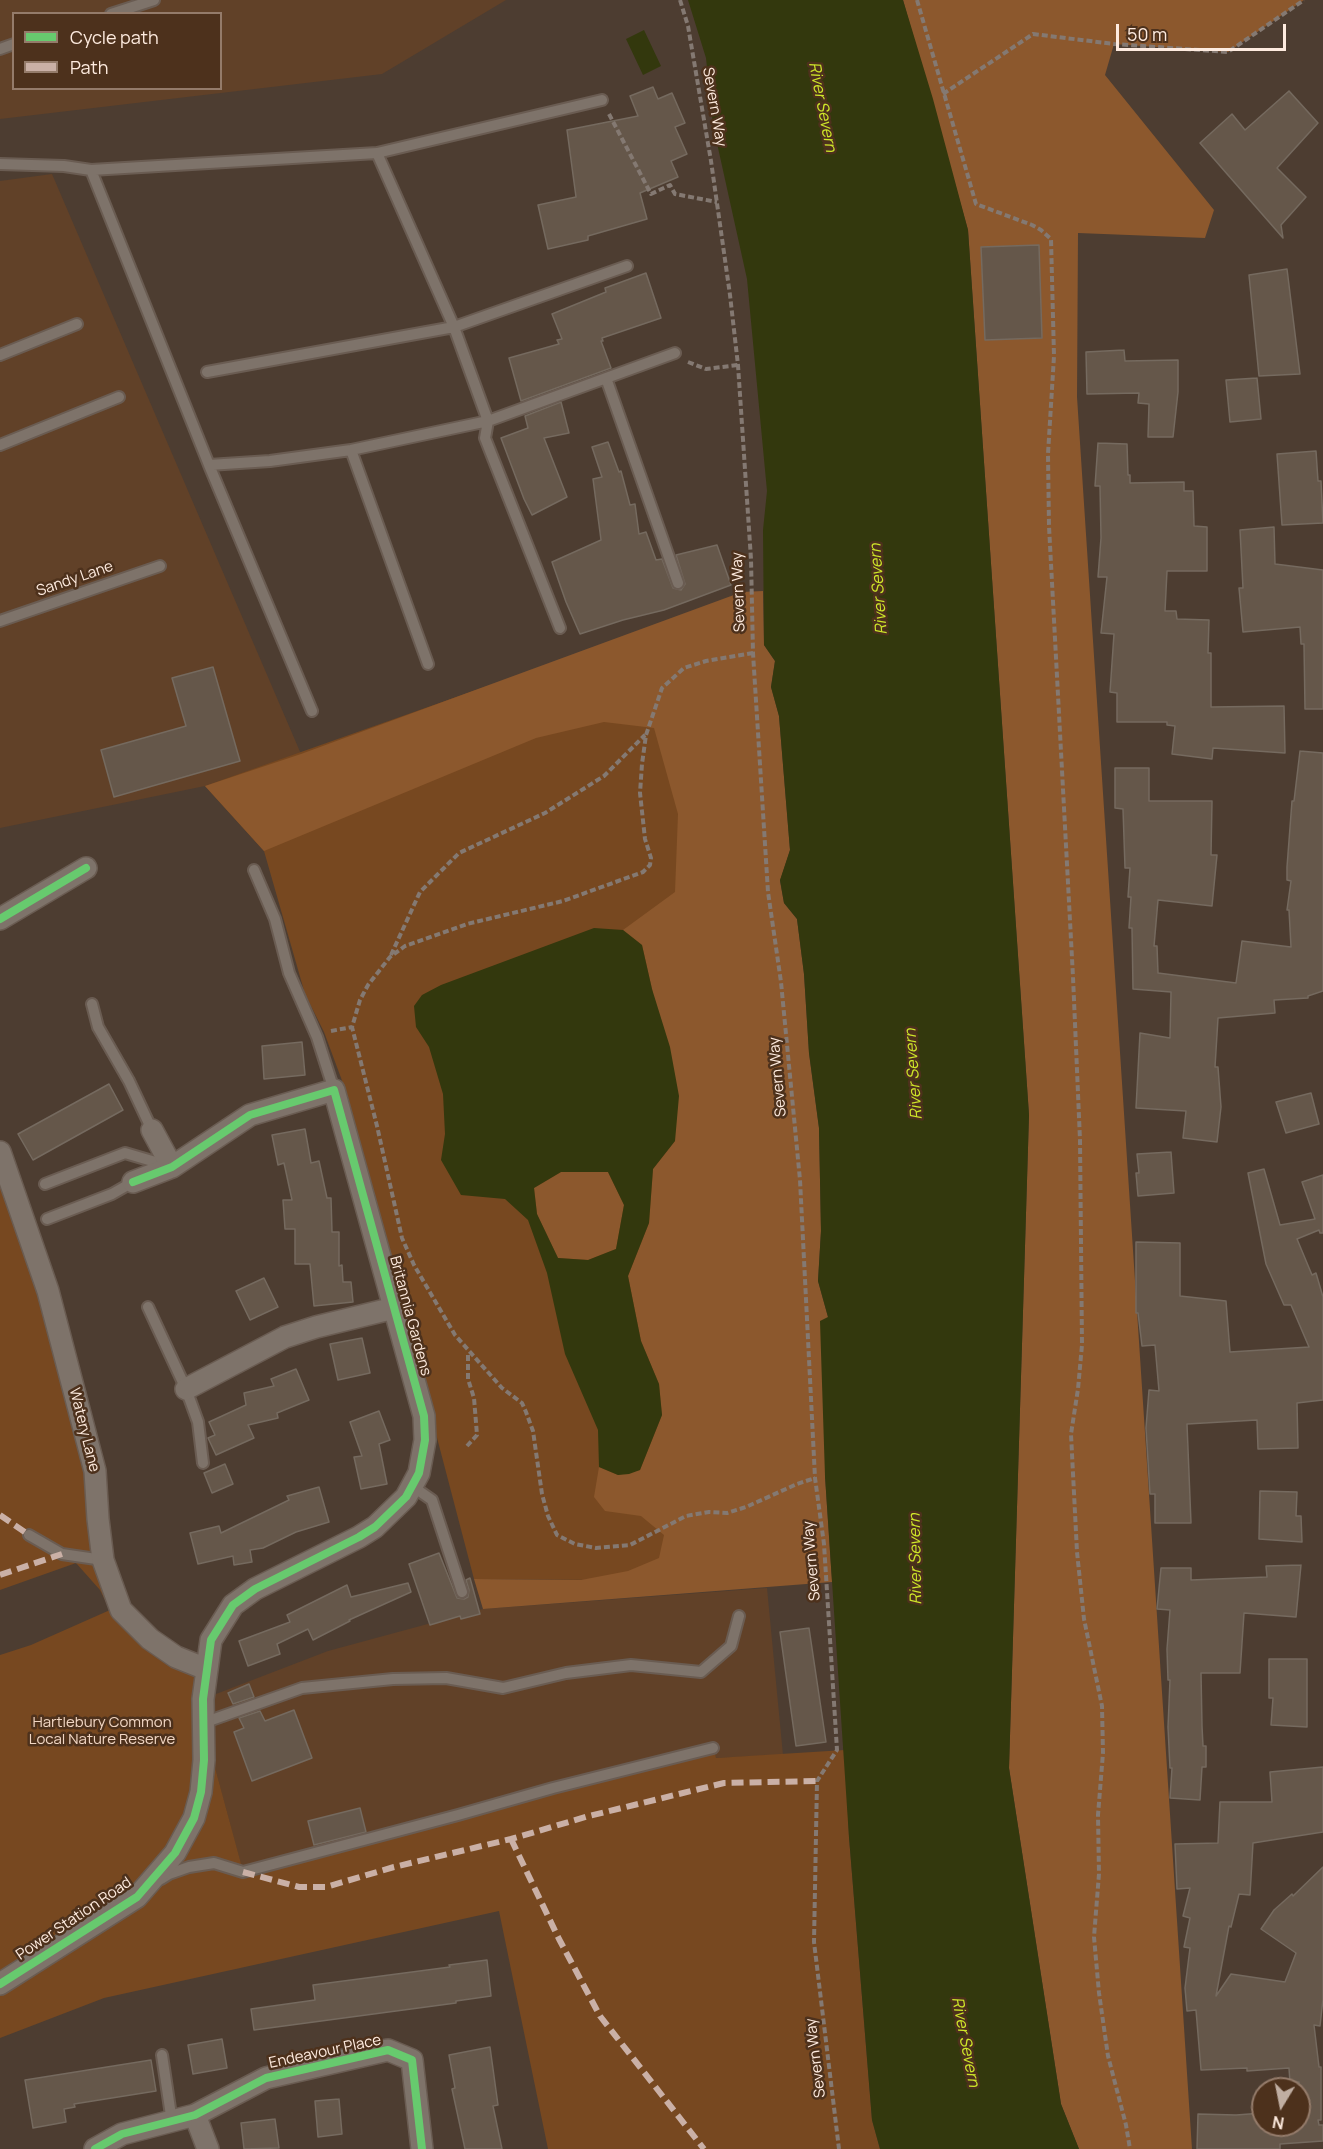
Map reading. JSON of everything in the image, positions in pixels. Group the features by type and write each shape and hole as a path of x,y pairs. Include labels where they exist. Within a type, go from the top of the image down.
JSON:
{"street":[{"path":"0,920 86,868"},
{"path":"133,1182 172,1167 250,1115 334,1090"},
{"name":"Britannia Gardens","path":"206,1669 211,1640 233,1605 255,1589 370,1531 406,1497 419,1473 425,1440 424,1416 334,1090"},
{"path":"152,1130 172,1167"},
{"name":"Watery Lane","path":"0,1152 48,1291 95,1471 103,1560 121,1610 150,1639 176,1657 206,1669"},
{"name":"Britannia Gardens","path":"186,1389 285,1337 394,1308"},
{"name":"Power Station Road","path":"0,1984 137,1898 175,1853 194,1818 201,1792 206,1669"},
{"name":"Endeavour Place","path":"95,2149 122,2134 195,2115 266,2079 388,2050 412,2060 422,2149"},
{"path":"195,2115 208,2149"}],"lane":[{"path":"117,12 154,0"},
{"path":"0,164 64,166 92,170 378,153 602,100"},
{"path":"378,153 454,327 488,421 485,438 560,628"},
{"path":"92,170 209,465 312,711"},
{"path":"207,372 454,327 627,266"},
{"path":"0,355 77,324"},
{"path":"209,465 351,450 488,421 675,353"},
{"path":"606,378 678,583"},
{"path":"0,445 119,397"},
{"path":"351,450 428,664"},
{"name":"Sandy Lane","path":"0,621 160,566"},
{"name":"Britannia Gardens","path":"254,870 275,919 289,973 317,1037 334,1090"},
{"path":"92,1004 98,1027 129,1082 152,1130"},
{"path":"45,1184 125,1153 172,1167"},
{"path":"47,1219 112,1194 133,1182"},
{"path":"148,1307 186,1389 198,1422 203,1463"},
{"path":"412,1486 432,1500 462,1592"},
{"path":"29,1535 62,1554 103,1560"},
{"path":"203,1723 302,1688 382,1680 446,1678 503,1688 566,1673 631,1665 701,1672 731,1646 739,1616"},
{"path":"137,1898 169,1874 189,1867 214,1863 243,1872 553,1788 713,1748"},
{"path":"162,2055 172,2122"}],"path":[{"path":"917,0 976,204 1041,230 1050,239 1054,356 1048,454 1049,526 1080,1140 1082,1345 1071,1434 1077,1552 1083,1608 1102,1706 1098,1815 1100,1874 1094,1938 1108,2056 1130,2149"},
{"path":"943,94 1034,34 1114,44 1228,52 1304,0"},
{"path":"602,100 651,194 670,185 675,194 717,202"},
{"path":"675,353 694,366 706,369 738,365"},
{"path":"390,957 418,940 467,924 563,901 643,872 650,865 651,858 645,839 640,793 646,735 662,688 684,668 706,661 753,653"},
{"path":"646,735 604,776 545,813 459,853 420,892 390,957 368,985 360,1000 352,1027 378,1126 402,1238 432,1298 468,1353 502,1388 522,1403 533,1431 542,1494 548,1516 557,1535 574,1544 596,1548 630,1545 686,1516 709,1512 727,1513 746,1508 815,1478"},
{"path":"467,1446 477,1435 474,1398 468,1379 468,1353"}],"shaded area":[{"path":"0,0 506,0 382,74 0,119"},
{"path":"903,0 1304,0 1228,52 1114,44 1105,75 1214,210 1205,238 1078,233 1077,397 1192,2149 1079,2149 1061,2104 1009,1768 1029,1115 968,230"},
{"path":"52,174 301,754 205,786 0,828 0,181"},
{"path":"763,591 764,645 775,661 771,687 779,716 790,850 780,881 784,903 797,919 804,974 809,1053 819,1128 821,1231 818,1281 828,1317 825,1476 832,1582 483,1609 474,1579 581,1580 628,1571 659,1558 664,1535 641,1516 605,1511 594,1497 599,1467 618,1475 640,1470 662,1415 659,1384 641,1341 628,1276 649,1223 653,1169 675,1141 652,989 642,945 623,930 675,892 678,814 654,728 604,722 536,738 264,851 205,786 301,754 742,592"},
{"path":"561,1172 608,1172 624,1205 616,1249 588,1260 558,1258 537,1214 534,1188"},
{"path":"767,1588 783,1755 715,1758 713,1748 243,1872 203,1723 203,1699 328,1651 483,1609"}],"green space":[{"path":"736,616 832,1582 474,1579 347,1094 324,1032 305,994 264,851 205,786 493,684"},
{"name":"Hartlebury Common Local Nature Reserve","path":"0,1152 42,1270 121,1610 206,1669 203,1723 243,1871 713,1748 716,1758 845,1750 849,1837 872,2120 880,2149 548,2149 499,1911 104,1998 0,2038 0,1655 31,1645 110,1610 100,1590 76,1563 0,1590"}],"water":[{"name":"River Severn","path":"688,0 903,0 933,99 968,230 1029,1115 1009,1768 1061,2104 1079,2149 880,2149 872,2120 849,1837 825,1476 820,1321 828,1317 818,1281 821,1231 819,1128 809,1053 804,974 797,919 784,903 780,880 790,850 779,716 771,687 775,661 764,645 763,530 767,491 747,279 713,125 706,58"},
{"path":"644,30 661,66 643,75 626,39"},
{"path":"594,928 623,930 642,945 652,989 670,1047 679,1096 675,1141 653,1169 649,1223 628,1276 641,1341 659,1384 662,1415 640,1470 618,1475 599,1467 598,1430 565,1354 547,1273 528,1220 505,1199 461,1195 441,1160 445,1134 443,1094 429,1047 416,1027 414,1006 422,995 441,985","holes":["561,1172 608,1172 624,1205 616,1249 588,1260 558,1258 537,1214 534,1188"]}],"building":[{"path":"653,87 658,99 672,93 685,123 675,127 687,154 671,161 678,177 640,193 647,219 588,236 588,240 548,249 538,205 576,197 567,130 638,116 630,96"},
{"path":"1289,91 1318,123 1277,168 1306,197 1281,225 1283,238 1200,143 1232,114 1245,130"},
{"path":"1039,245 1042,338 985,340 981,247"},
{"path":"1287,269 1300,374 1259,376 1249,275"},
{"path":"646,273 661,318 602,338 603,341 601,341 611,368 521,401 509,358 559,344 557,340 562,339 552,314 606,292 605,288"},
{"path":"1124,350 1125,361 1178,360 1178,392 1173,437 1148,437 1149,404 1138,403 1139,393 1087,394 1086,352"},
{"path":"1257,378 1261,419 1230,422 1226,380"},
{"path":"561,402 569,433 544,438 567,497 532,515 501,438 528,428 525,416"},
{"path":"608,442 619,472 621,471 630,505 635,504 639,534 646,532 656,560 662,559 673,588 681,590 685,584 676,555 717,545 731,585 664,610 580,634 552,562 601,540 593,479 602,477 592,447"},
{"path":"1098,443 1127,444 1130,483 1184,482 1184,491 1193,491 1194,526 1207,527 1207,571 1167,571 1165,611 1176,611 1177,619 1209,620 1211,707 1284,706 1285,753 1213,748 1212,759 1172,754 1175,726 1167,725 1167,722 1117,722 1117,693 1110,692 1114,634 1101,633 1107,577 1098,577 1101,538 1100,486 1095,486"},
{"path":"1316,451 1318,481 1321,481 1323,523 1282,525 1277,454"},
{"path":"1274,527 1275,564 1323,570 1323,709 1305,709 1304,644 1301,644 1300,627 1243,632 1239,588 1243,588 1240,530"},
{"path":"213,667 240,761 114,797 101,750 186,726 172,678"},
{"path":"1300,751 1323,753 1323,991 1308,996 1308,998 1274,1000 1275,1013 1218,1018 1215,1067 1218,1067 1221,1107 1217,1142 1183,1138 1186,1111 1136,1108 1140,1033 1170,1038 1171,992 1133,989 1132,928 1129,928 1131,897 1128,897 1130,868 1125,868 1123,809 1115,808 1115,768 1149,768 1149,801 1212,801 1211,855 1217,855 1212,906 1158,900 1154,946 1157,946 1158,973 1236,983 1242,941 1291,947 1289,910 1287,910 1291,881 1287,880 1287,867 1292,801 1294,801"},
{"path":"302,1042 305,1075 264,1079 262,1046"},
{"path":"109,1084 123,1110 33,1160 18,1134"},
{"path":"1311,1093 1319,1124 1286,1133 1276,1102"},
{"path":"305,1129 311,1163 319,1161 327,1198 331,1198 332,1232 339,1232 339,1266 342,1265 343,1282 351,1282 353,1302 314,1306 310,1264 295,1264 295,1229 285,1229 283,1200 292,1200 284,1163 278,1165 272,1135"},
{"path":"1171,1152 1174,1193 1138,1196 1137,1154"},
{"path":"1264,1169 1280,1225 1315,1219 1302,1182 1323,1175 1323,1233 1319,1230 1297,1239 1312,1275 1316,1273 1323,1297 1323,1400 1297,1403 1298,1448 1258,1449 1257,1420 1187,1424 1191,1523 1155,1523 1155,1494 1150,1494 1146,1428 1149,1390 1159,1391 1155,1345 1142,1346 1138,1313 1136,1313 1136,1242 1180,1243 1180,1296 1226,1301 1230,1352 1309,1347 1291,1305 1284,1305 1266,1264 1248,1173"},
{"path":"264,1278 278,1307 250,1320 236,1291"},
{"path":"362,1338 370,1373 338,1380 330,1344"},
{"path":"296,1369 309,1400 277,1413 278,1418 248,1425 254,1438 216,1455 208,1438 215,1435 209,1422 246,1405 244,1393 274,1386 271,1379"},
{"path":"379,1411 390,1440 379,1444 387,1484 361,1489 354,1457 362,1456 350,1422"},
{"path":"225,1464 233,1484 212,1493 204,1473"},
{"path":"319,1487 329,1522 296,1532 263,1548 250,1550 252,1562 234,1565 233,1556 198,1564 190,1533 219,1526 221,1533 289,1500 287,1496"},
{"path":"1260,1491 1297,1492 1296,1516 1301,1516 1302,1542 1259,1539"},
{"path":"439,1553 457,1598 468,1597 469,1590 466,1580 470,1578 480,1614 461,1619 460,1616 430,1625 409,1564"},
{"path":"1301,1565 1296,1617 1244,1613 1240,1673 1201,1673 1203,1746 1206,1746 1206,1767 1202,1767 1200,1800 1170,1798 1172,1768 1170,1768 1168,1727 1170,1680 1168,1680 1167,1649 1170,1610 1157,1609 1161,1568 1191,1568 1191,1580 1267,1577 1266,1566"},
{"path":"408,1583 411,1592 349,1620 313,1640 308,1629 277,1644 280,1654 248,1666 239,1641 290,1622 287,1615 347,1585 351,1597"},
{"path":"809,1628 826,1742 796,1746 780,1632"},
{"path":"1269,1659 1307,1659 1307,1727 1271,1725 1273,1698 1269,1698"},
{"path":"249,1684 254,1697 233,1704 228,1693"},
{"path":"294,1710 312,1758 252,1781 234,1732 244,1728 239,1718 260,1711 265,1721"},
{"path":"1323,1767 1323,1832 1253,1843 1250,1895 1239,1894 1231,1927 1229,1926 1216,1996 1231,1974 1285,1982 1296,1953 1261,1929 1274,1910 1292,1894 1293,1896 1323,1867 1323,1999 1320,2026 1314,2025 1319,2067 1321,2067 1321,2120 1318,2120 1319,2125 1323,2125 1323,2141 1280,2144 1280,2149 1197,2149 1198,2114 1251,2114 1251,2137 1311,2137 1311,2077 1290,2077 1289,2068 1247,2071 1247,2068 1201,2070 1196,2010 1187,2011 1185,1988 1190,1948 1184,1947 1190,1918 1183,1916 1190,1888 1177,1889 1175,1844 1218,1843 1220,1802 1272,1802 1270,1772"},
{"path":"360,1808 366,1832 314,1845 308,1821"},
{"path":"487,1960 491,1996 456,2001 456,2003 254,2030 251,2009 315,2000 313,1985"},
{"path":"222,2039 227,2068 193,2074 188,2045"},
{"path":"490,2047 498,2105 493,2106 502,2149 465,2149 452,2089 455,2088 449,2055"},
{"path":"151,2060 156,2091 74,2104 75,2107 64,2109 66,2122 33,2128 25,2080"},
{"path":"339,2099 342,2134 318,2137 315,2101"},
{"path":"275,2119 279,2148 244,2149 241,2123"}],"marked path":[{"path":"0,1515 29,1535"},
{"path":"0,1575 62,1554"},
{"path":"243,1872 299,1887 326,1887 394,1867 511,1839 589,1816 724,1783 817,1781"},
{"path":"511,1839 559,1939 600,2016 704,2149"}],"cycle path":[{"path":"0,919 86,868"},
{"path":"0,1984 137,1897 175,1853 194,1818 201,1792 204,1760 203,1699 211,1640 233,1605 255,1589 375,1527 406,1497 419,1473 425,1440 424,1416 334,1090 250,1115 172,1167 133,1182"},
{"path":"95,2149 122,2134 195,2115 266,2078 388,2050 412,2060 422,2149"}]}
